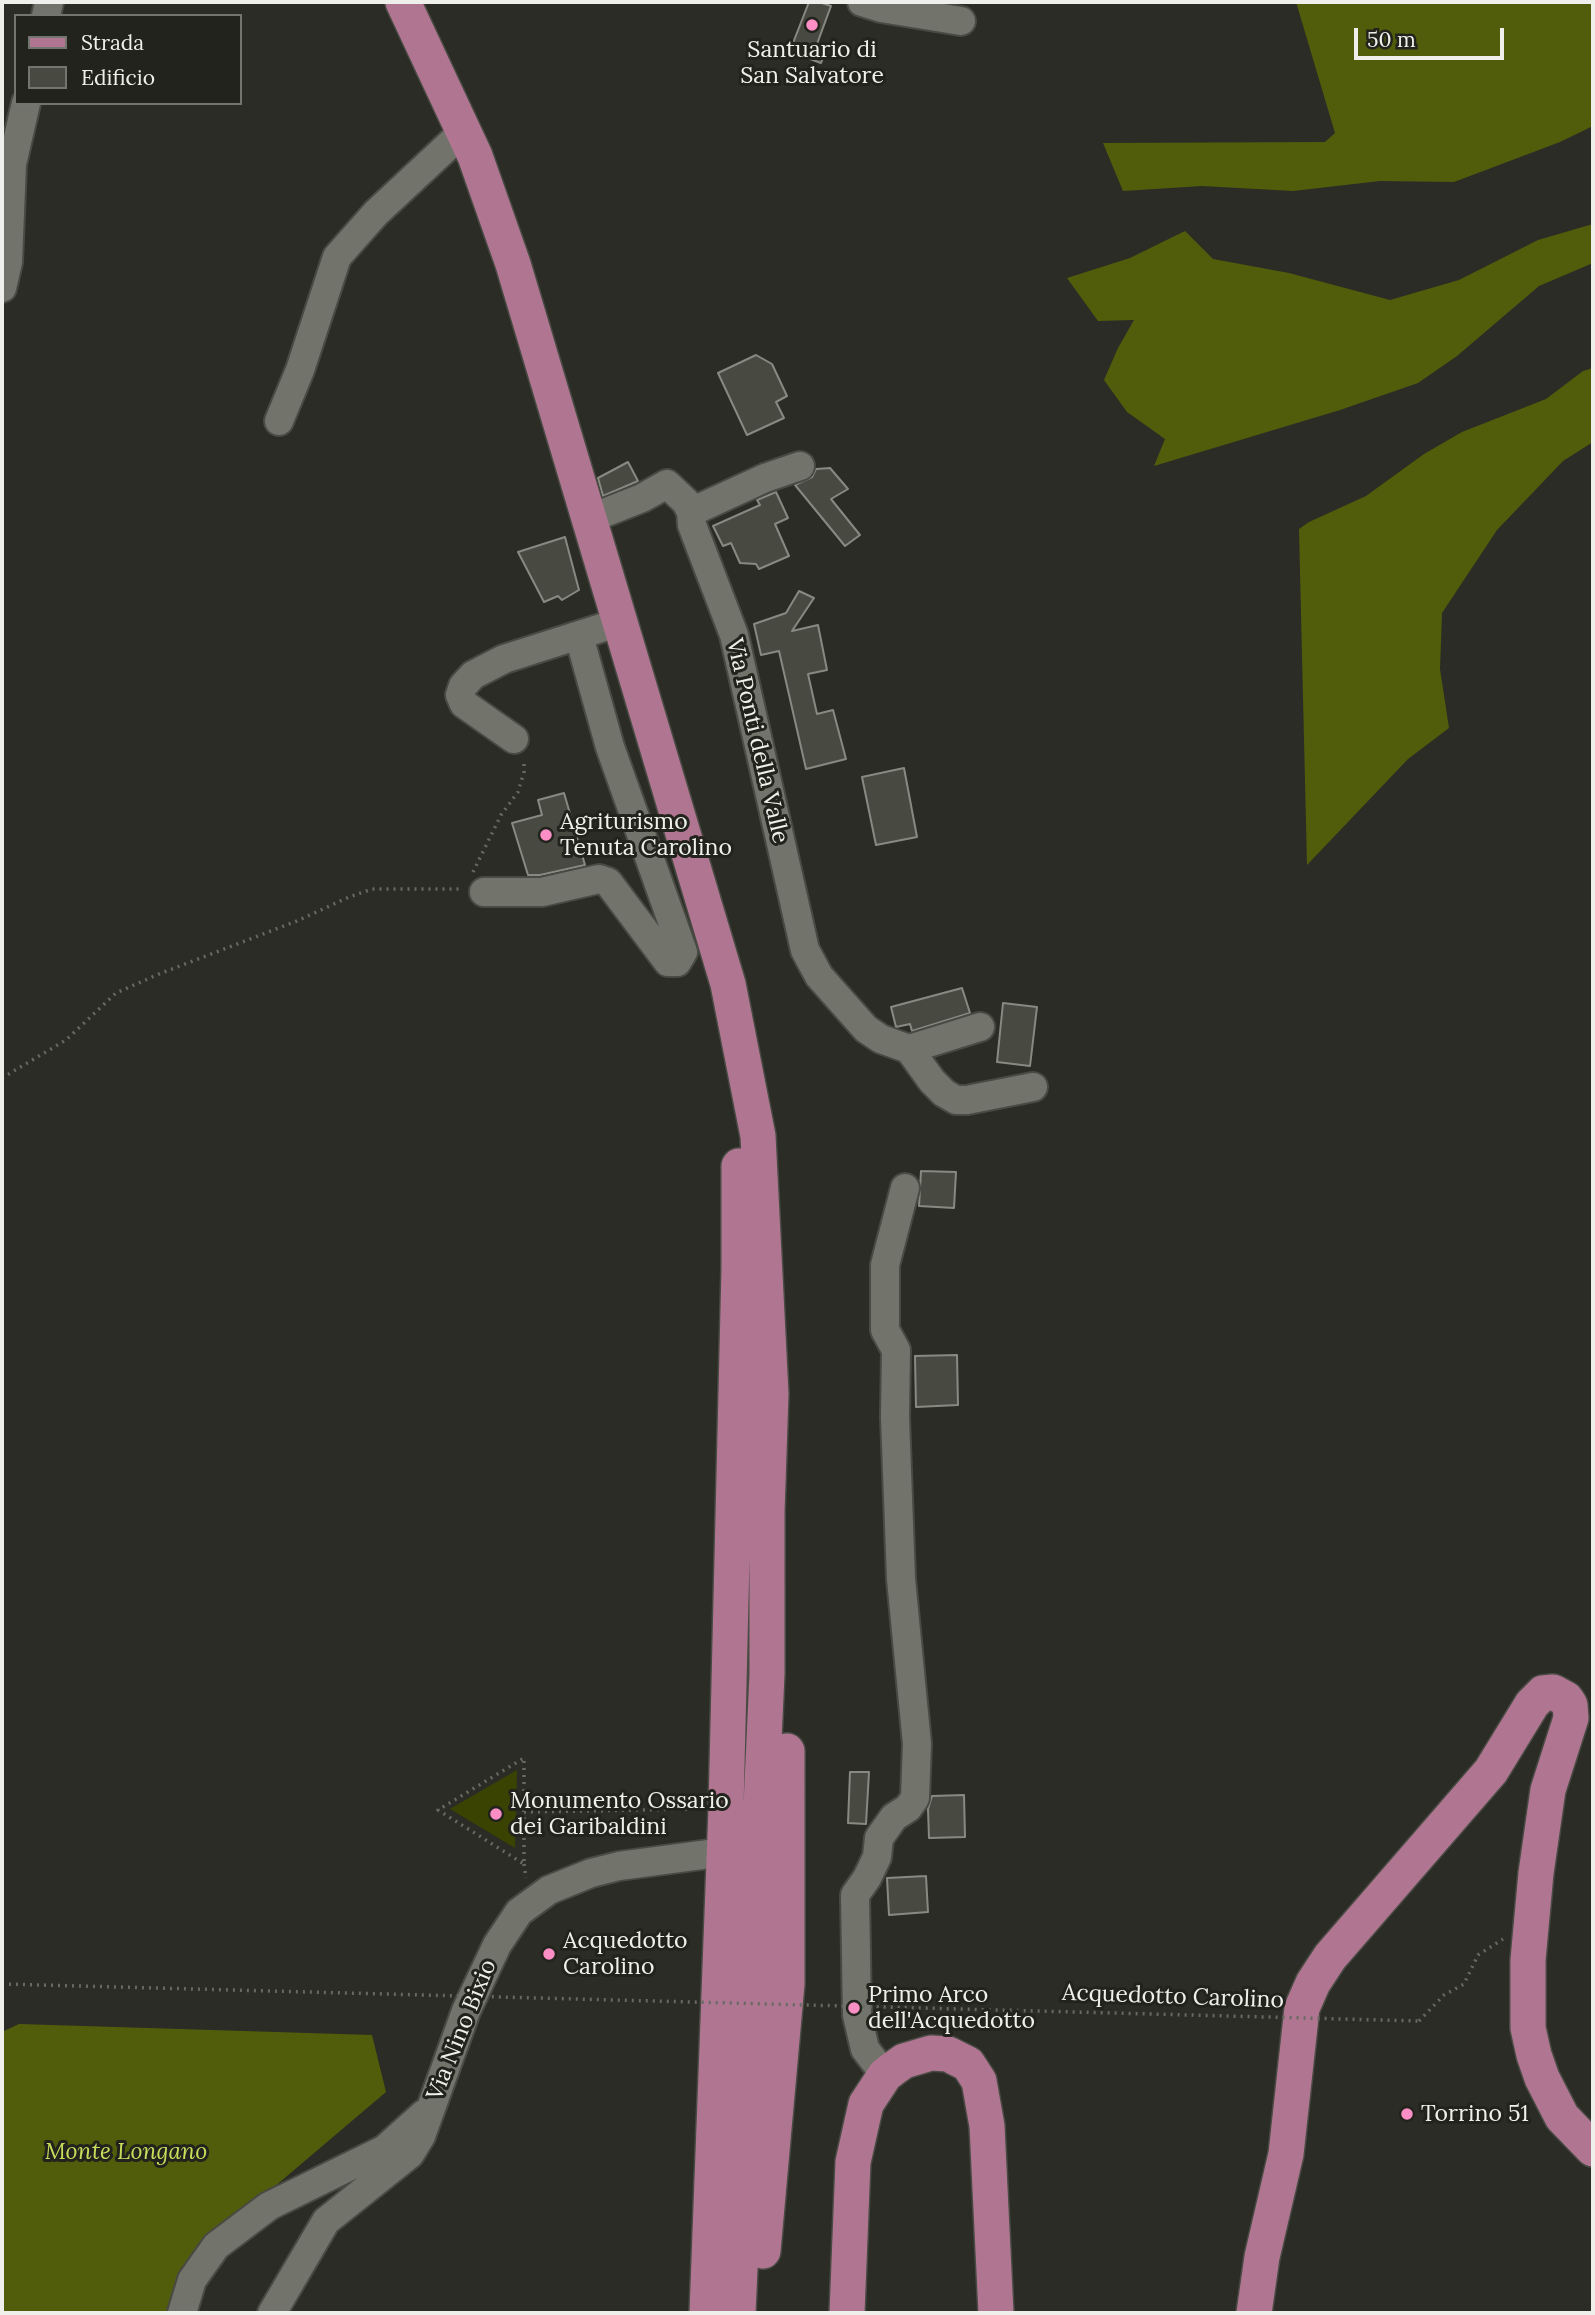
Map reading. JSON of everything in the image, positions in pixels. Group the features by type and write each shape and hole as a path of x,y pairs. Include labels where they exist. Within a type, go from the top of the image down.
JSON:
{"main road":[{"path":"402,2 475,156 513,264 728,984 758,1136 788,1650 787,1984 758,2313"},
{"path":"708,2313 726,1808 739,1268 740,1050"},
{"path":"738,2313 767,1674 767,1512 771,1394"},
{"path":"1254,2313 1262,2257 1286,2154 1302,2008 1310,1989 1329,1956 1491,1772 1532,1704 1543,1693 1553,1692 1566,1699 1570,1705 1571,1718 1548,1790 1530,1919 1528,2028 1542,2078 1562,2117 1593,2149"},
{"path":"847,2313 853,2162 866,2104 885,2075 904,2061 931,2053 955,2056 968,2064 976,2076 987,2126 996,2313"}],"street":[{"path":"862,2 881,8 961,22"},
{"path":"2,288 8,262 12,164 26,105"},
{"path":"279,421 300,370 337,257 376,212 464,131"},
{"path":"691,512 765,478 800,466"},
{"name":"Via Ponti della Valle","path":"589,519 642,498 667,484 680,495 691,512 692,525 734,635 805,950 819,976 866,1029 881,1039 909,1049"},
{"path":"514,739 464,704 460,695 463,686 473,675 504,659 620,622"},
{"path":"474,890 542,892 599,879 608,883 668,962 677,962 682,952 610,747 579,636"},
{"path":"980,1027 909,1049 932,1081 956,1100 1033,1087"},
{"path":"885,2075 864,2049 857,2015 855,1895 877,1857 879,1838 894,1817 908,1808 915,1798 917,1744 901,1579 895,1418 896,1350 885,1331 886,1265 905,1188"},
{"name":"Via Nino Bixio","path":"272,2313 326,2221 410,2154 421,2136 466,2011 497,1945 509,1924 527,1905 550,1889 591,1873 724,1852"},
{"path":"182,2313 192,2280 216,2246 269,2206 385,2149 429,2110"}],"path":[{"path":"2,1078 66,1040 117,993 372,889 474,890 483,848 518,792 524,772 524,755 514,739"},
{"path":"524,1758 524,1812 524,1864 438,1810 524,1758"},
{"path":"524,1812 726,1808"},
{"name":"Acquedotto Carolino","path":"2,1984 1419,2021 1444,1995 1464,1984 1478,1955 1530,1919"}],"green space":[{"path":"1296,2 1593,2 1593,126 1560,142 1454,182 1380,181 1293,191 1202,186 1123,191 1103,143 1325,142 1335,133"},
{"path":"1593,224 1593,263 1539,286 1457,356 1418,383 1340,410 1154,466 1165,439 1127,412 1104,380 1134,320 1098,321 1067,278 1130,258 1185,231 1213,259 1289,273 1390,300 1459,280 1538,240"},
{"path":"1593,368 1593,442 1563,461 1497,530 1442,613 1440,669 1449,728 1408,759 1307,865 1299,529 1366,496 1424,454 1462,432 1546,399 1583,371"},
{"path":"517,1770 515,1848 450,1809"},
{"name":"Monte Longano","path":"19,2024 372,2035 386,2092 201,2249 167,2313 2,2313 2,2032"}],"building":[{"name":"Santuario di San Salvatore","path":"809,2 831,6 817,44 827,48 821,63 802,56 805,47 793,43"},
{"path":"756,355 772,364 787,396 776,402 784,418 747,435 718,373"},
{"path":"628,462 638,481 603,496 598,478"},
{"path":"830,468 848,489 831,499 860,535 845,546 795,485 812,477 816,469"},
{"path":"776,492 788,518 775,524 789,556 759,569 756,564 740,563 731,543 723,546 713,526 760,505 757,500"},
{"path":"565,537 579,590 562,600 558,596 544,602 518,552"},
{"path":"799,591 814,598 792,631 818,625 827,670 808,674 817,714 833,710 846,759 806,769 779,651 761,655 754,624 786,613"},
{"path":"904,768 917,837 876,845 862,777"},
{"name":"Agriturismo Tenuta Carolino","path":"564,793 585,865 528,875 512,823 542,815 538,800"},
{"path":"962,988 970,1013 912,1031 910,1024 896,1027 891,1007"},
{"path":"1003,1003 1037,1007 1030,1066 997,1062"},
{"path":"921,1171 956,1172 954,1208 919,1206"},
{"path":"957,1355 958,1405 916,1407 915,1356"},
{"path":"850,1772 869,1772 866,1824 848,1823"},
{"path":"964,1795 965,1837 929,1838 928,1809 932,1796"},
{"path":"926,1876 928,1912 889,1915 887,1878"}],"place":[{"name":"Santuario di San Salvatore","path":"812,25"},
{"name":"Agriturismo Tenuta Carolino","path":"546,835"},
{"name":"Monumento Ossario dei Garibaldini","path":"496,1814"},
{"name":"Acquedotto Carolino","path":"549,1954"},
{"name":"Primo Arco dell'Acquedotto","path":"854,2008"},
{"name":"Torrino 51","path":"1407,2114"}]}
